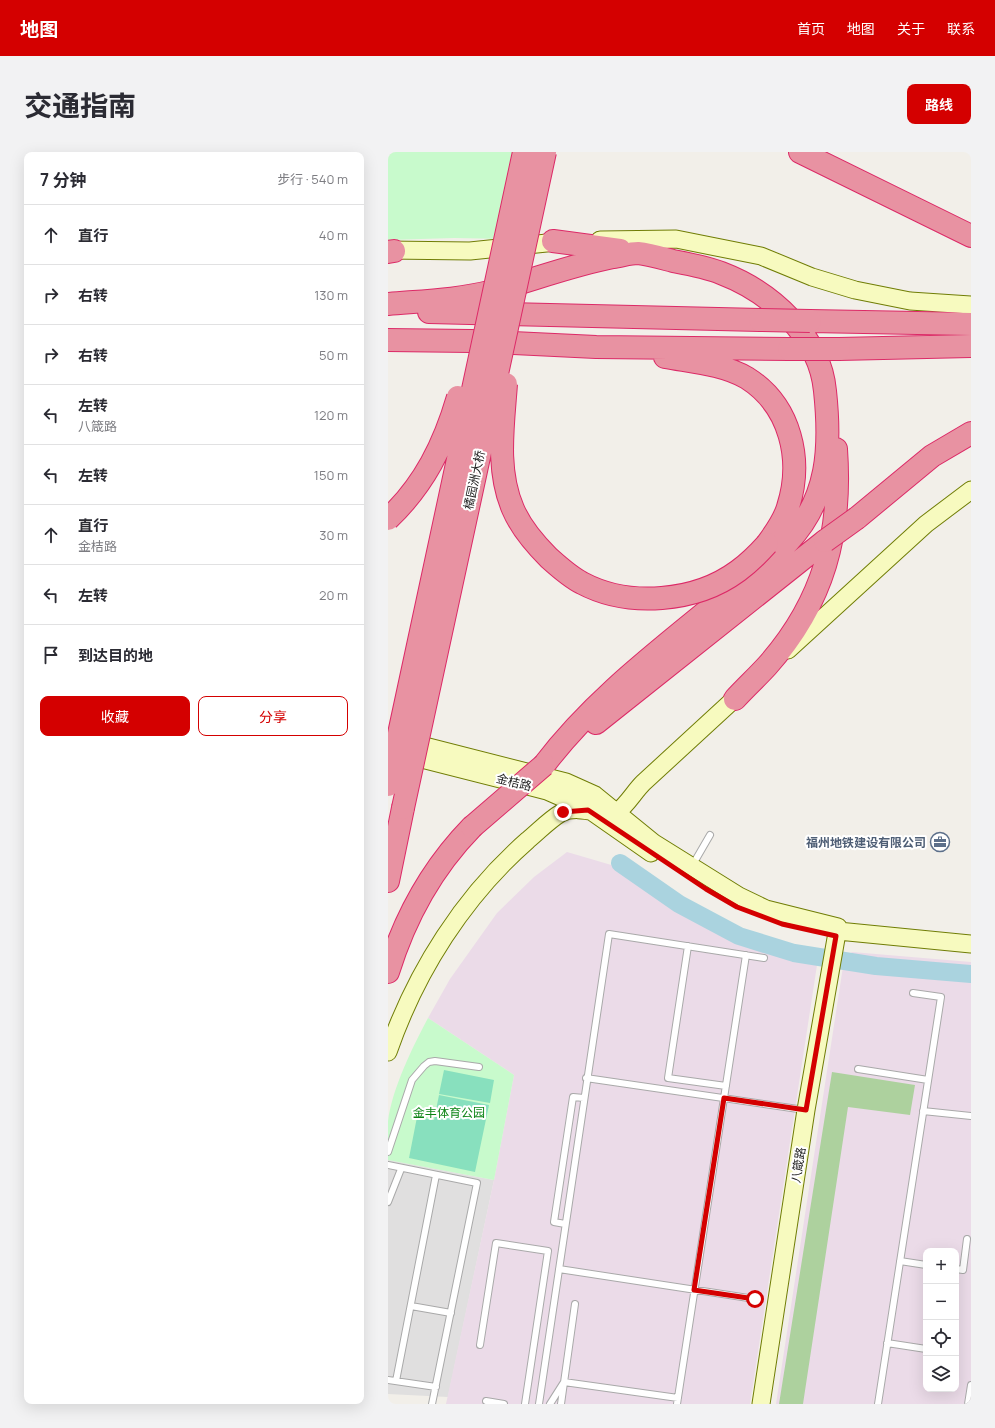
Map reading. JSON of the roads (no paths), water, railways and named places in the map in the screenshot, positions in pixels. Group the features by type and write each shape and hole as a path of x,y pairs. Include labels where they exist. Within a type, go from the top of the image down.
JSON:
{"highway":[{"name":"橘园洲大桥","path":"388,881 497,324 524,152"},
{"name":"橘园洲大桥","path":"388,785 497,324 544,152"},
{"path":"800,152 971,236"},
{"path":"553,241 637,253 702,267 721,273 751,288 784,313 813,349 824,374 831,398 838,477 837,513 826,566 812,599 788,639 767,666 734,698"},
{"path":"388,304 452,298 490,291 590,262 637,253"},
{"path":"388,311 971,324"},
{"path":"388,519 404,504 416,489 435,459 452,418 469,360 497,324"},
{"path":"497,324 502,466 513,509 532,539 555,563 583,584 629,597 660,598 688,594 719,582 737,572 752,560 767,544 778,528 788,508 793,486 796,461 786,425 770,398 747,378 731,370 662,356 596,346"},
{"path":"388,340 471,341 596,346 789,349 971,346"},
{"path":"544,765 575,728 612,690 760,568 789,542 803,523 820,488 828,455 828,416 824,374"},
{"path":"388,972 401,935 416,902 434,872 472,828 544,765 857,518 932,456 971,433"},
{"path":"857,518 971,450"}],"main road":[{"path":"390,251 470,251 553,241 676,239 761,256 812,276 861,291 910,301 971,305"},
{"path":"388,1052 408,1001 426,965 480,888 519,848 557,816 570,810 588,810 609,814 616,813 635,791 734,698 926,524 971,490"},
{"path":"388,737 566,782 590,792 654,843 691,867 754,904 778,912 835,942 971,944"},
{"name":"金桔路","path":"388,750 534,787 588,810 706,889 737,907 835,942"},
{"name":"八箴路","path":"761,1404 806,1110 835,942"}],"lane":[{"path":"691,867 710,835"},
{"path":"539,1404 586,1078 609,934 764,958"},
{"path":"688,946 668,1078 726,1086"},
{"path":"564,1382 677,1401 746,955"},
{"path":"878,1404 941,996 913,993"},
{"path":"388,1152 412,1080 419,1070 429,1062 435,1061 479,1067"},
{"path":"858,1069 928,1080"},
{"path":"586,1078 806,1110"},
{"path":"566,1224 554,1222 573,1097 584,1098"},
{"path":"923,1111 971,1116"},
{"path":"388,1165 401,1169 477,1183 432,1404"},
{"path":"388,1202 401,1169"},
{"path":"396,1381 436,1176"},
{"path":"959,1269 963,1270 967,1239"},
{"path":"480,1345 496,1243 548,1251 525,1404"},
{"path":"900,1261 923,1265"},
{"path":"559,1269 755,1299"},
{"path":"561,1404 575,1304"},
{"path":"410,1306 451,1313"},
{"path":"887,1343 923,1349"},
{"path":"388,1380 436,1387"},
{"path":"550,1404 564,1382"},
{"path":"968,1404 971,1385"},
{"path":"486,1401 504,1404"}],"waterway":[{"path":"620,863 679,904 739,936 794,953 876,966 971,974"}],"place":[{"name":"福州地铁建设有限公司","path":"940,842"}],"park label":[{"name":"金丰体育公园","path":"449,1112"}]}
